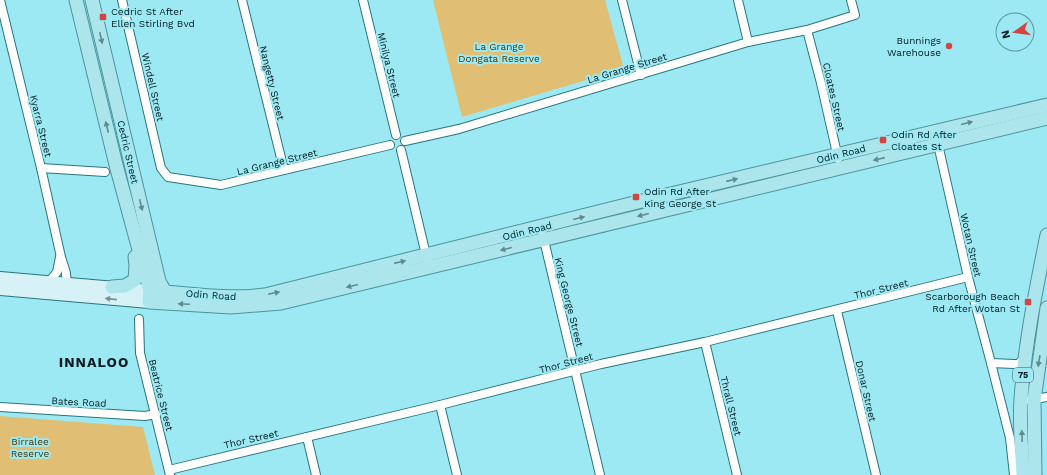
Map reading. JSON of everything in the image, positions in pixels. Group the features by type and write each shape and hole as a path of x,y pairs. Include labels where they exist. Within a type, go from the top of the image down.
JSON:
{"main road":[{"name":"Cedric Street","path":"76,0 150,297"},
{"name":"Cedric Street","path":"92,0 159,281 165,297"},
{"path":"988,118 1001,108 1047,95"},
{"name":"Odin Road","path":"839,162 936,131 1047,105"},
{"name":"Odin Road","path":"0,278 48,287 150,297 165,297 231,306 270,305 427,262 542,233 658,198 839,162 938,145 1045,120"},
{"path":"112,287 125,286 135,280 136,265 130,220"},
{"name":"75","path":"1035,475 1027,400 1025,358 1030,320 1047,235"},
{"name":"Odin Road","path":"0,289 48,287"},
{"name":"Odin Road","path":"67,289 112,287 150,297"},
{"name":"75","path":"1023,475 1027,400 1047,308"}],"street":[{"name":"Kyarra Street","path":"0,0 66,273 67,289"},
{"name":"Windell Street","path":"122,0 161,168 168,177"},
{"name":"Nangetty Street","path":"242,0 284,170"},
{"name":"Minilya Street","path":"363,0 396,135"},
{"path":"622,0 641,75"},
{"path":"738,0 748,42"},
{"name":"La Grange Street","path":"405,141 459,129 748,42 807,30 855,14 851,0"},
{"name":"Cloates Street","path":"807,30 839,162"},
{"name":"Wotan Street","path":"936,131 968,277 1010,438 1014,475"},
{"path":"401,150 394,150 390,145 391,139 396,135 402,136 405,141 404,147 401,150 427,262"},
{"name":"La Grange Street","path":"168,177 221,185 390,145"},
{"path":"41,168 104,172"},
{"name":"King George Street","path":"542,233 600,475"},
{"path":"48,287 57,272 61,257"},
{"name":"Thor Street","path":"170,472 601,364 705,342 837,311 968,277"},
{"name":"Donar Street","path":"837,311 876,475"},
{"name":"Beatrice Street","path":"139,319 140,353 170,472"},
{"name":"Thrall Street","path":"705,342 737,475"},
{"path":"991,363 1018,364 1025,358"},
{"path":"1027,400 1047,397"},
{"path":"440,405 457,475"},
{"name":"Bates Road","path":"0,407 145,416 156,414"},
{"path":"307,437 316,475"}],"green space":[{"name":"La Grange Dongata Reserve","path":"433,0 605,0 624,69 462,117"},
{"name":"Birralee Reserve","path":"0,416 143,427 155,475 0,475"}],"place":[{"name":"Cedric St After Ellen Stirling Bvd","path":"103,17"},
{"name":"Bunnings Warehouse","path":"949,46"},
{"name":"Odin Rd After Cloates St","path":"883,140"},
{"name":"Odin Rd After King George St","path":"636,197"},
{"name":"Scarborough Beach Rd After Wotan St","path":"1028,302"}],"district":[{"name":"INNALOO","path":"94,362"}]}
